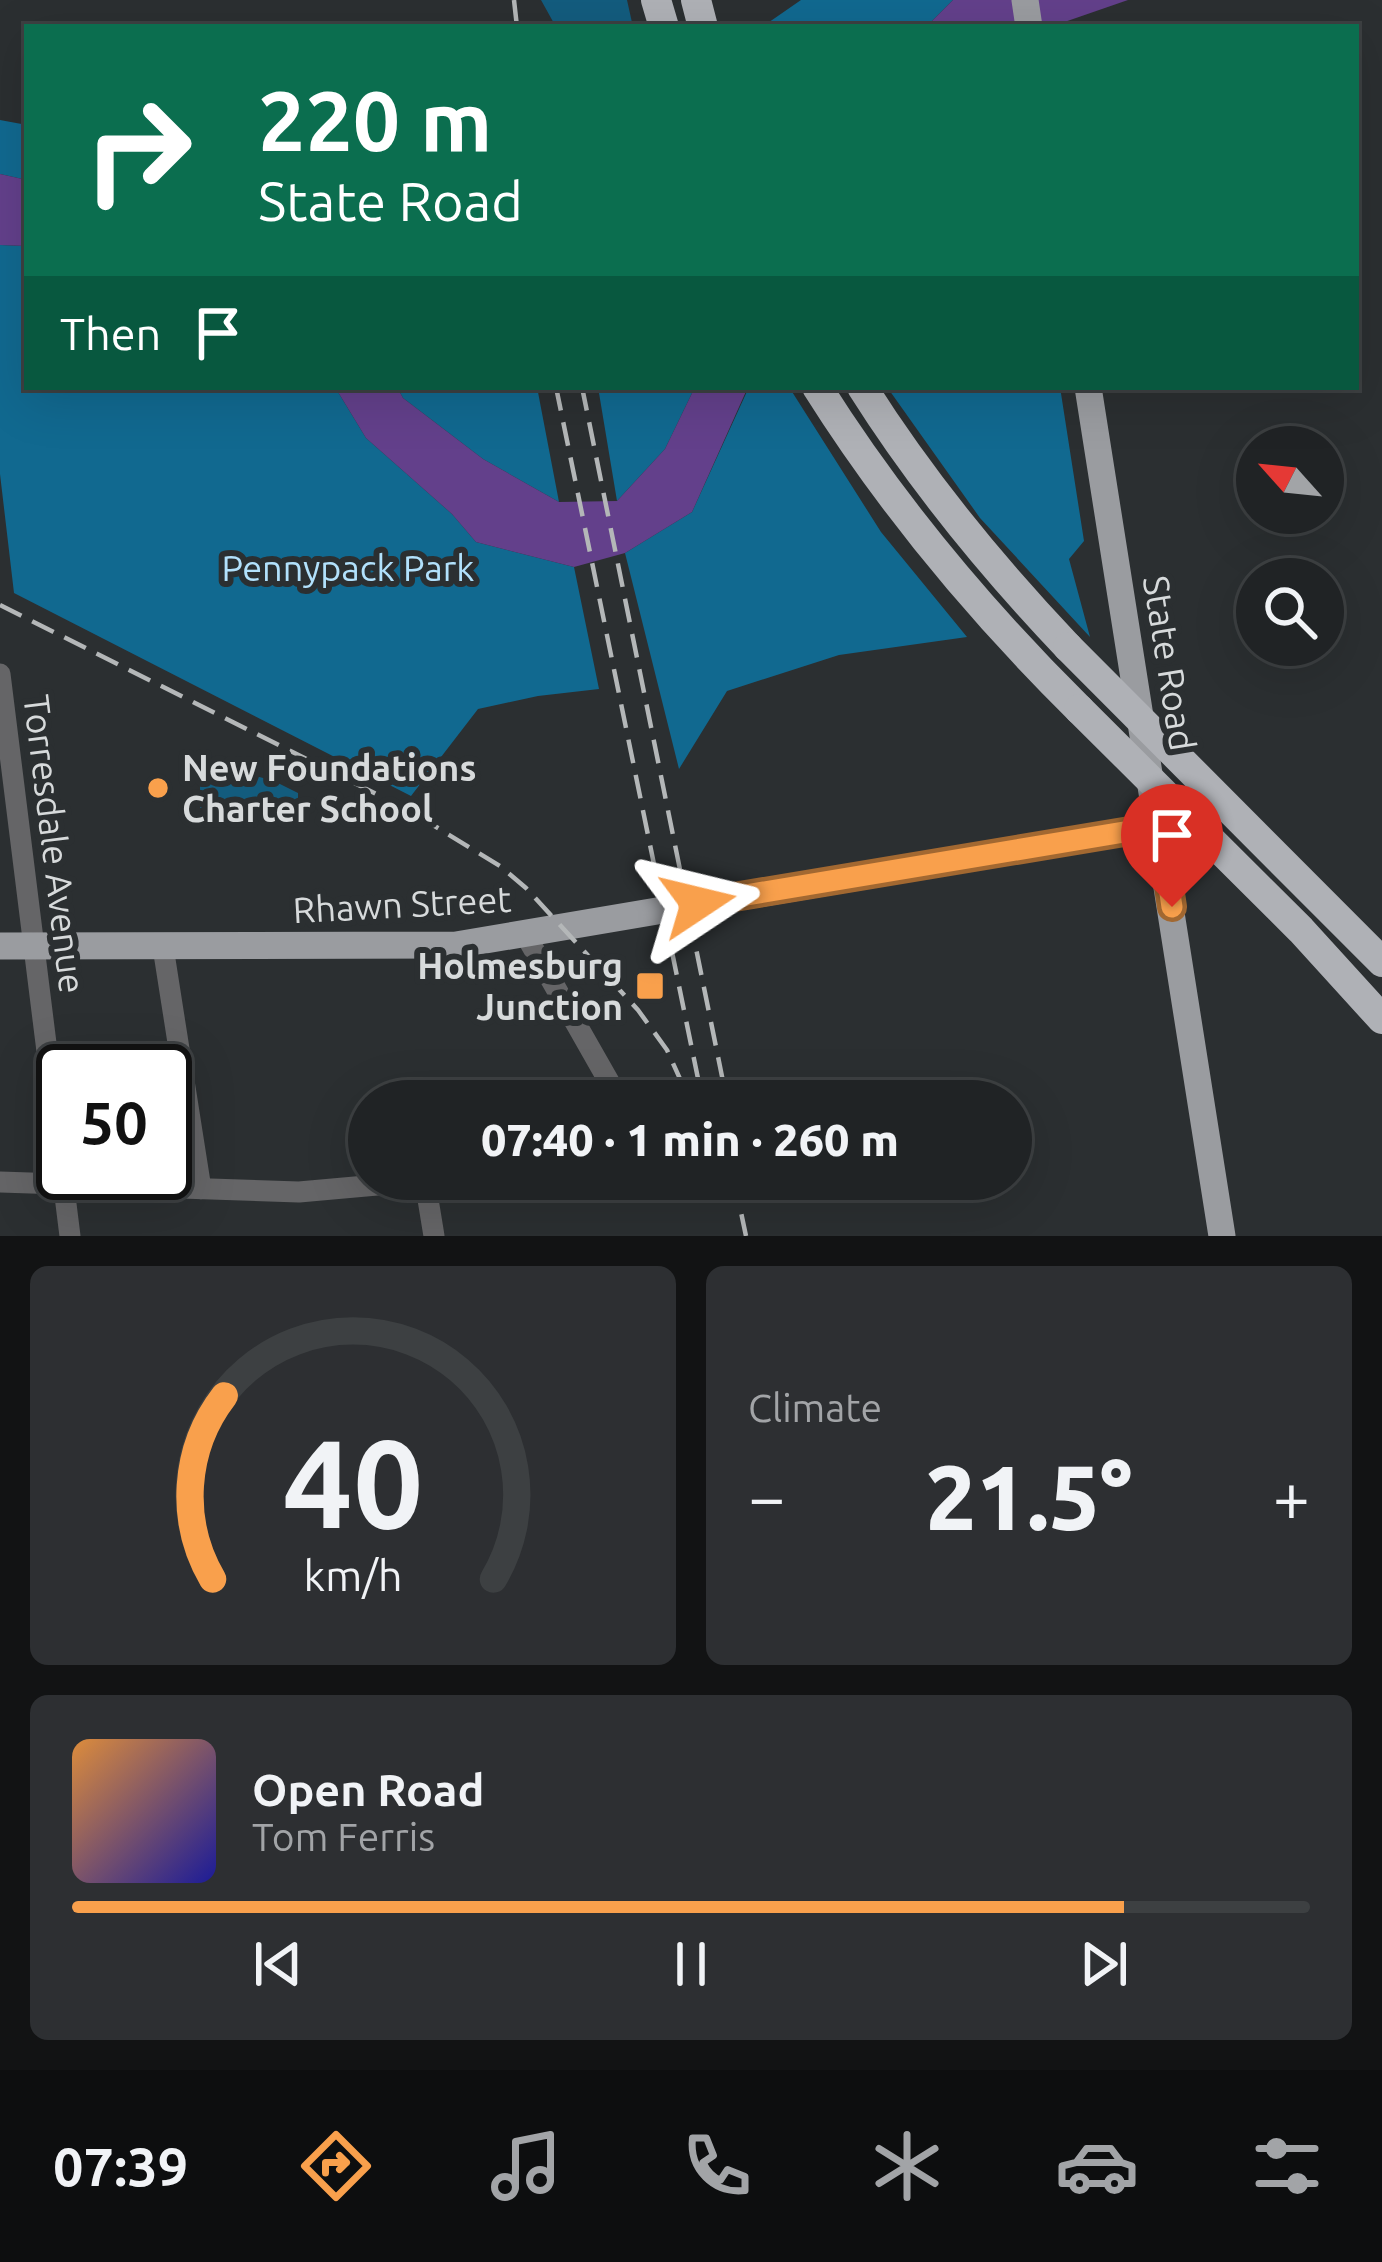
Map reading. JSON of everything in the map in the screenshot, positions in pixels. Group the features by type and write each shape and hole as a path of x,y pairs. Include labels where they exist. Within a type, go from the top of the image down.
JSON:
{"highway":[{"path":"818,390 937,558 999,630 1310,939 1382,1018"},
{"path":"864,390 964,531 1068,647 1382,962"}],"main road":[{"name":"State Road","path":"1088,390 1222,1236"},
{"name":"Rhawn Street","path":"0,946 456,945 1160,826"}],"street":[{"name":"Torresdale Avenue","path":"0,674 47,1044"},
{"path":"525,934 608,1080"},
{"path":"163,946 201,1189"},
{"path":"0,1182 36,1183"},
{"path":"192,1189 298,1192 348,1188"},
{"name":"Torresdale Avenue","path":"66,1200 70,1236"},
{"path":"434,1236 435,1200"}],"shaded area":[{"path":"541,0 627,0 632,24 554,24"},
{"path":"953,0 1128,0 1059,24 929,24"},
{"path":"0,174 24,179 24,246 0,245"},
{"path":"337,390 399,390 483,459 559,502 617,501 665,449 694,390 747,390 692,512 625,553 574,567 476,542 452,514 366,438"},
{"path":"200,761 274,781 298,793 298,807 200,808"}],"green space":[{"path":"801,0 953,0 929,24 766,24"},
{"path":"0,120 24,124 24,179 0,174"},
{"name":"Pennypack Park","path":"0,245 24,246 24,390 337,390 366,438 452,514 476,542 574,567 599,689 478,709 411,796 14,593 0,474"},
{"path":"399,390 538,390 559,502 483,459"},
{"path":"598,390 694,390 665,449 617,501"},
{"path":"748,390 791,390 881,532 967,637 839,655 727,691 679,769 625,553 692,512"},
{"path":"889,390 1060,390 1084,541 1069,559 1090,637 980,518"}],"railway":[{"path":"514,0 517,24"},
{"path":"557,390 698,1080"},
{"path":"583,390 723,1080"},
{"path":"0,605 410,811 500,866 638,1010 667,1050 681,1080"},
{"path":"721,1200 724,1211"},
{"path":"738,1200 746,1236"}],"place":[{"name":"New Foundations Charter School","path":"158,788"},
{"name":"Holmesburg Junction","path":"650,986"}],"route":[{"path":"698,903 1160,826 1172,907"}]}
